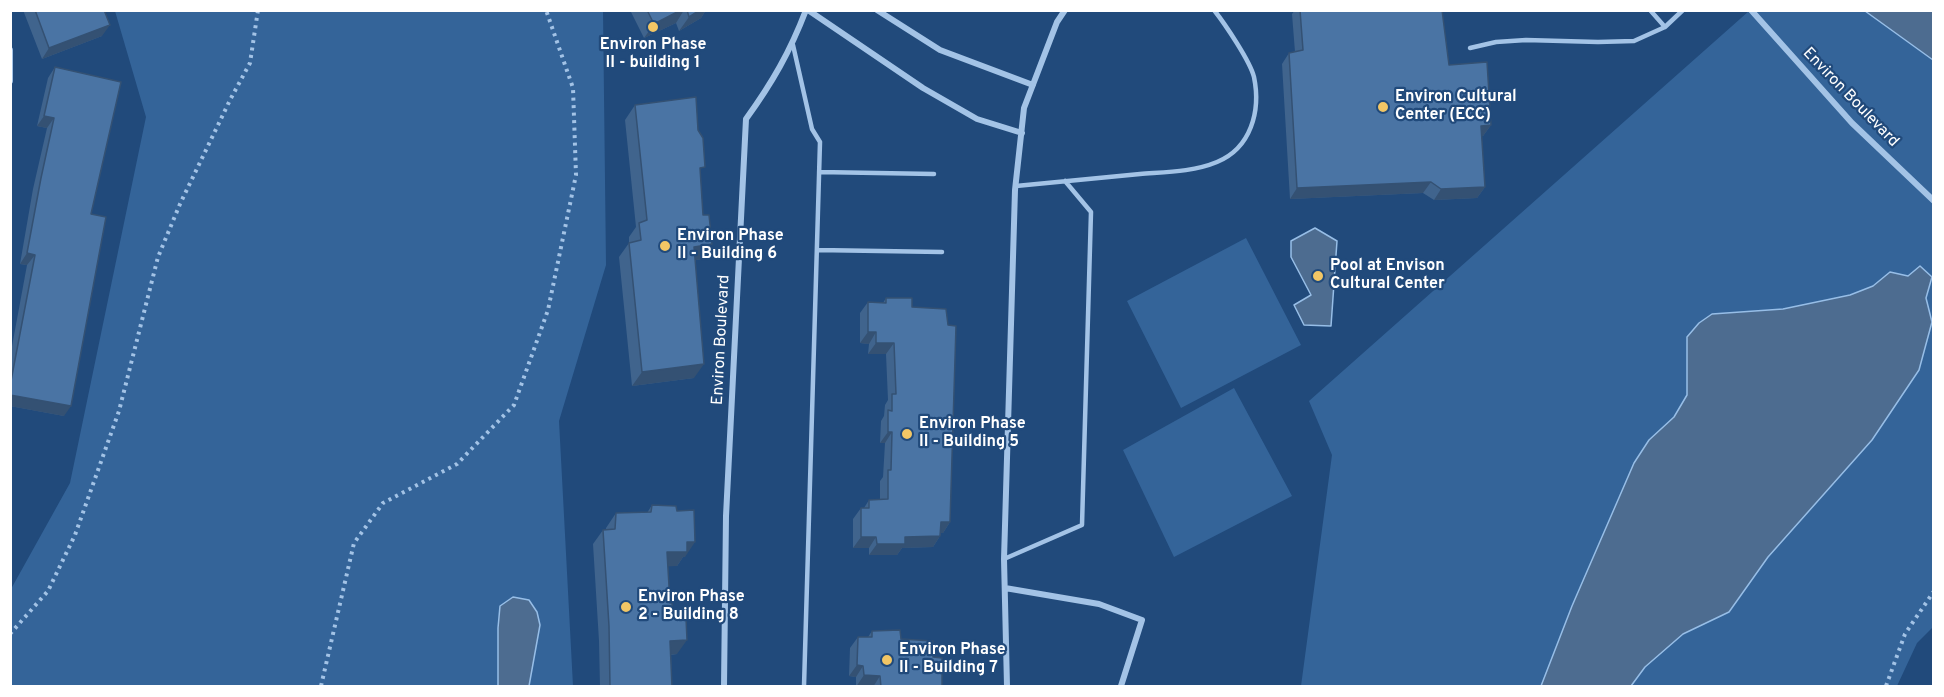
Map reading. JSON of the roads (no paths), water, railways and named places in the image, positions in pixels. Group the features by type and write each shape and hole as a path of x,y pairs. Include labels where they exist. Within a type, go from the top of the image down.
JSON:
{"street":[{"name":"Environ Boulevard","path":"724,687 726,516 746,118 768,88 793,45 807,10 923,88 977,119 1022,133"},
{"path":"877,10 940,50 1033,85"},
{"path":"1007,687 1004,559 1016,186 1024,108 1057,22 1065,10"},
{"name":"Environ Boulevard","path":"1750,10 1852,123 1934,201"},
{"path":"10,81 11,51"},
{"path":"1005,588 1099,604 1142,620 1121,687"}],"lane":[{"path":"1016,186 1182,170 1216,162 1236,151 1250,134 1256,104 1254,75 1234,39 1214,10"},
{"path":"1650,10 1665,27"},
{"path":"1470,48 1497,42 1526,40 1634,41 1665,27 1683,10"},
{"path":"793,45 813,129 820,142 804,687"},
{"path":"819,172 934,174"},
{"path":"1004,559 1082,525 1091,212 1065,182"},
{"path":"817,250 942,252"}],"place":[{"name":"Environ Phase II - building 1","path":"653,27"},
{"name":"Environ Cultural Center (ECC)","path":"1383,107"},
{"name":"Environ Phase II - Building 6","path":"665,246"},
{"name":"Pool at Envison Cultural Center","path":"1318,276"},
{"name":"Environ Phase II - Building 5","path":"907,434"},
{"name":"Environ Phase 2 - Building 8","path":"626,607"},
{"name":"Environ Phase II - Building 7","path":"887,660"}]}
